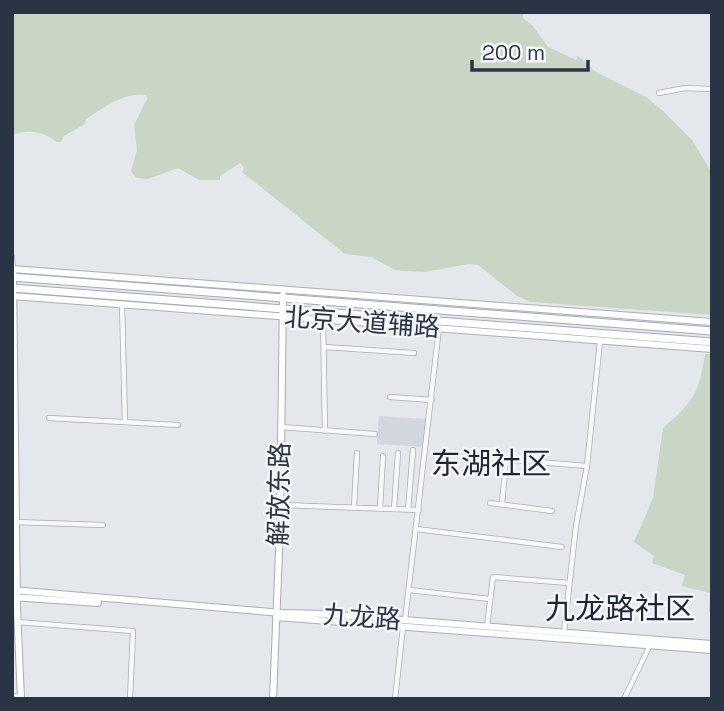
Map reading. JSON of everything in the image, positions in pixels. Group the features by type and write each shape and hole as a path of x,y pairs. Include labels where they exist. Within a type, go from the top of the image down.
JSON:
{"main road":[{"path":"12,269 14,430"},
{"name":"北京大道辅路","path":"12,269 285,294 712,322"},
{"path":"12,277 285,294 712,331"},
{"path":"12,288 285,313 712,342"},
{"name":"解放东路","path":"275,699 282,505 285,294"},
{"path":"12,296 122,300"},
{"name":"北京大道辅路","path":"285,313 323,319 712,349"},
{"path":"12,382 17,522 15,594 18,698"},
{"name":"九龙路","path":"15,594 278,615 564,632 712,644"},
{"name":"九龙路","path":"404,623 712,650"}],"street":[{"path":"659,93 685,88 712,89"},
{"path":"12,257 12,269"},
{"path":"122,300 125,422"},
{"path":"323,319 326,430"},
{"path":"397,699 439,328"},
{"path":"564,632 576,526 587,466 600,341"},
{"path":"325,347 414,353"},
{"path":"390,397 432,400"},
{"path":"49,418 178,425"},
{"path":"282,427 375,434"},
{"path":"408,510 413,450"},
{"path":"354,507 357,453"},
{"path":"394,509 398,453"},
{"path":"380,508 383,456"},
{"path":"478,457 587,466"},
{"path":"502,504 506,460"},
{"path":"490,503 552,511"},
{"path":"282,505 419,510"},
{"path":"17,522 103,525"},
{"path":"416,529 562,547"},
{"path":"487,627 493,576 569,583"},
{"path":"409,590 490,599"},
{"path":"17,622 133,631 130,699"},
{"path":"624,699 650,645"}],"shaded area":[{"path":"379,416 426,419 424,447 377,444"}],"green space":[{"path":"12,12 523,12 523,18 533,26 548,47 576,60 578,56 596,72 646,97 692,140 712,173 712,315 530,302 517,296 478,265 469,264 424,272 404,271 395,270 371,257 345,254 242,172 244,168 240,163 220,176 220,180 199,180 178,168 148,179 136,178 131,171 137,150 134,125 147,99 146,95 122,98 107,106 86,119 85,124 64,136 61,142 35,132 12,135"},
{"path":"705,354 712,354 712,612 709,612 710,593 682,586 685,575 652,563 654,556 634,542 653,498 663,428 693,396"}],"district":[{"name":"东湖社区","path":"491,464"},
{"name":"九龙路社区","path":"620,609"}]}
